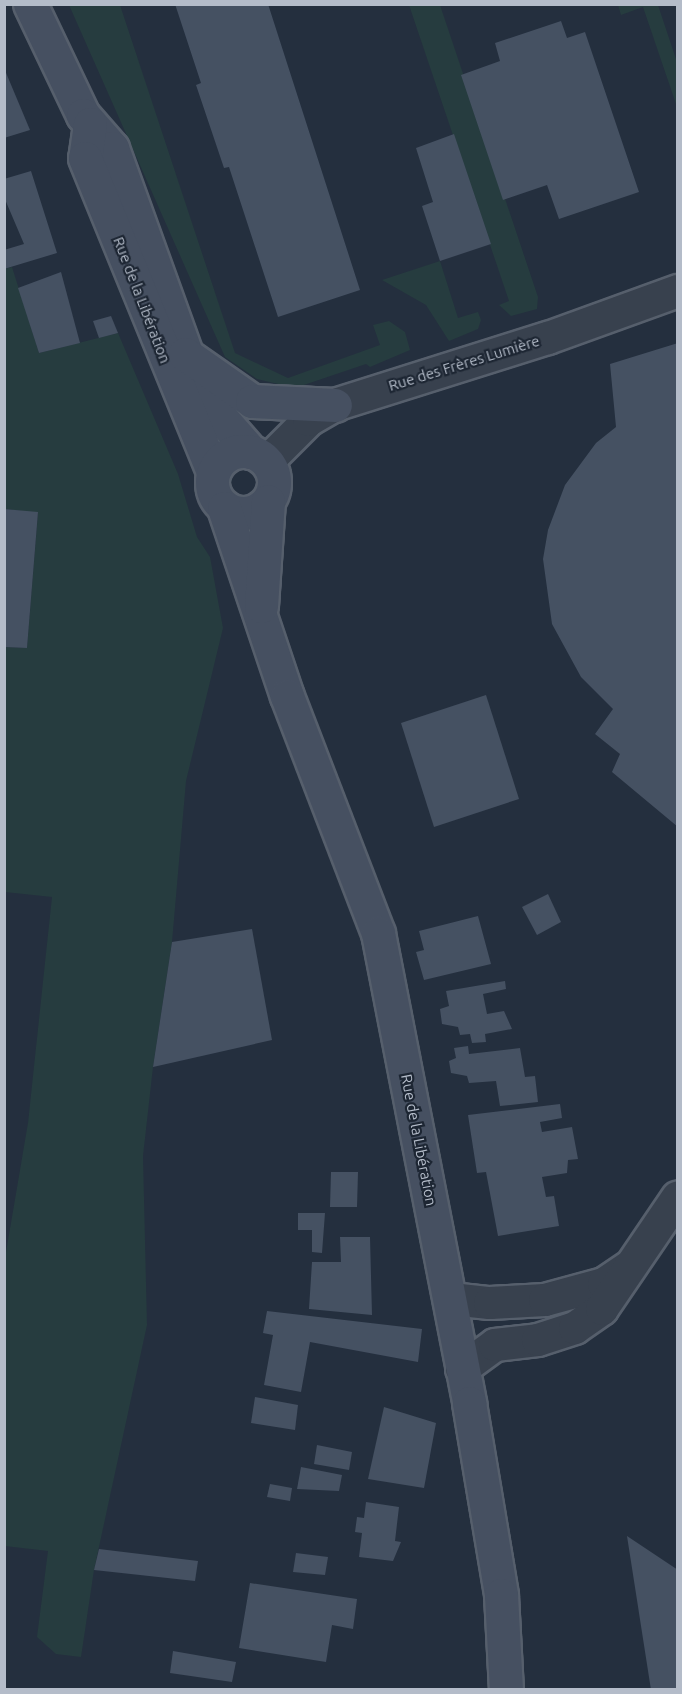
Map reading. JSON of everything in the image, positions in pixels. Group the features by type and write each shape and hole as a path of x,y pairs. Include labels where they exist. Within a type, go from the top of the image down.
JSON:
{"main road":[{"name":"Rue de la Libération","path":"30,4 90,124 112,148 166,287 185,354 201,395 259,457"},
{"name":"Rue de la Libération","path":"90,124 85,158 213,472"},
{"path":"185,354 252,401 335,405"},
{"path":"225,457 259,457 275,481 268,501 248,513 224,508 213,492 213,472 225,457"},
{"name":"Rue de la Libération","path":"261,608 268,501"},
{"name":"Rue de la Libération","path":"224,508 242,571 261,608 287,696 378,933 451,1299 501,1595 506,1689"}],"street":[{"name":"Rue des Frères Lumière","path":"259,457 309,420 335,405 548,338 678,291"},
{"path":"462,1369 495,1345 537,1341 575,1328 602,1308 678,1197"},
{"path":"451,1299 490,1303 545,1300 604,1284 631,1266"}],"green space":[{"path":"69,5 120,5 235,353 288,378 380,345 373,325 389,321 405,332 410,350 370,367 366,364 295,388 257,379 225,357"},
{"path":"409,5 440,5 538,297 537,309 511,316 499,305 509,301"},
{"path":"618,5 658,5 677,62 677,107 643,7 621,15"},
{"path":"440,261 458,318 478,312 481,320 478,329 449,341 426,305 382,280"},
{"path":"12,267 39,353 118,333 178,474 197,537 210,557 223,628 186,781 172,942 153,1067 143,1156 147,1325 94,1570 81,1657 56,1654 37,1637 48,1551 5,1546 5,1258 28,1123 52,897 5,892 4,647 27,648 38,513 5,509 4,269"}],"building":[{"path":"175,4 268,4 360,290 278,317 229,167 224,168 196,85 201,83"},
{"path":"561,21 567,38 585,32 639,192 559,219 547,185 503,200 461,75 500,61 495,43"},
{"path":"4,68 30,130 4,138"},
{"path":"454,134 491,244 440,261 422,206 433,202 416,148"},
{"path":"31,171 57,253 4,269 4,250 24,244 4,197 4,179"},
{"path":"61,272 80,343 39,353 18,288"},
{"path":"111,316 118,333 99,338 93,321"},
{"path":"678,343 678,827 612,772 620,754 595,734 613,709 581,677 552,624 543,559 548,530 565,485 596,443 616,427 610,364"},
{"path":"4,509 38,512 27,648 4,647"},
{"path":"486,695 519,799 434,827 401,723"},
{"path":"548,894 561,922 537,935 522,907"},
{"path":"478,916 491,964 424,980 416,952 424,950 419,931"},
{"path":"252,929 272,1040 153,1067 172,942"},
{"path":"505,981 506,989 483,994 487,1014 504,1011 512,1029 485,1034 486,1042 472,1043 470,1034 460,1035 458,1027 442,1024 440,1009 449,1006 446,991"},
{"path":"468,1046 469,1054 520,1048 525,1077 535,1076 538,1102 500,1106 496,1081 469,1083 467,1076 451,1073 449,1061 456,1058 454,1048"},
{"path":"560,1104 562,1118 540,1122 542,1132 572,1127 578,1159 568,1160 567,1173 542,1177 546,1197 554,1196 559,1226 498,1236 486,1172 477,1173 468,1115"},
{"path":"331,1172 358,1172 357,1207 330,1207"},
{"path":"298,1213 325,1213 322,1253 312,1252 312,1230 298,1230"},
{"path":"340,1237 370,1237 372,1315 309,1309 312,1262 341,1262"},
{"path":"267,1311 422,1329 418,1362 310,1342 301,1392 264,1385 273,1335 263,1333"},
{"path":"255,1397 298,1405 295,1430 251,1423"},
{"path":"384,1407 436,1423 424,1488 368,1479"},
{"path":"317,1445 352,1452 349,1470 314,1464"},
{"path":"301,1467 342,1475 339,1491 297,1489"},
{"path":"270,1484 292,1488 290,1501 267,1497"},
{"path":"366,1502 399,1507 395,1541 401,1542 393,1561 359,1557 362,1533 355,1532 357,1517 364,1518"},
{"path":"627,1536 678,1570 678,1690 651,1690"},
{"path":"99,1549 198,1561 195,1581 94,1570"},
{"path":"296,1553 328,1557 325,1575 293,1572"},
{"path":"250,1583 357,1599 353,1629 332,1625 326,1662 239,1648"},
{"path":"173,1651 236,1662 232,1682 170,1673"}]}
